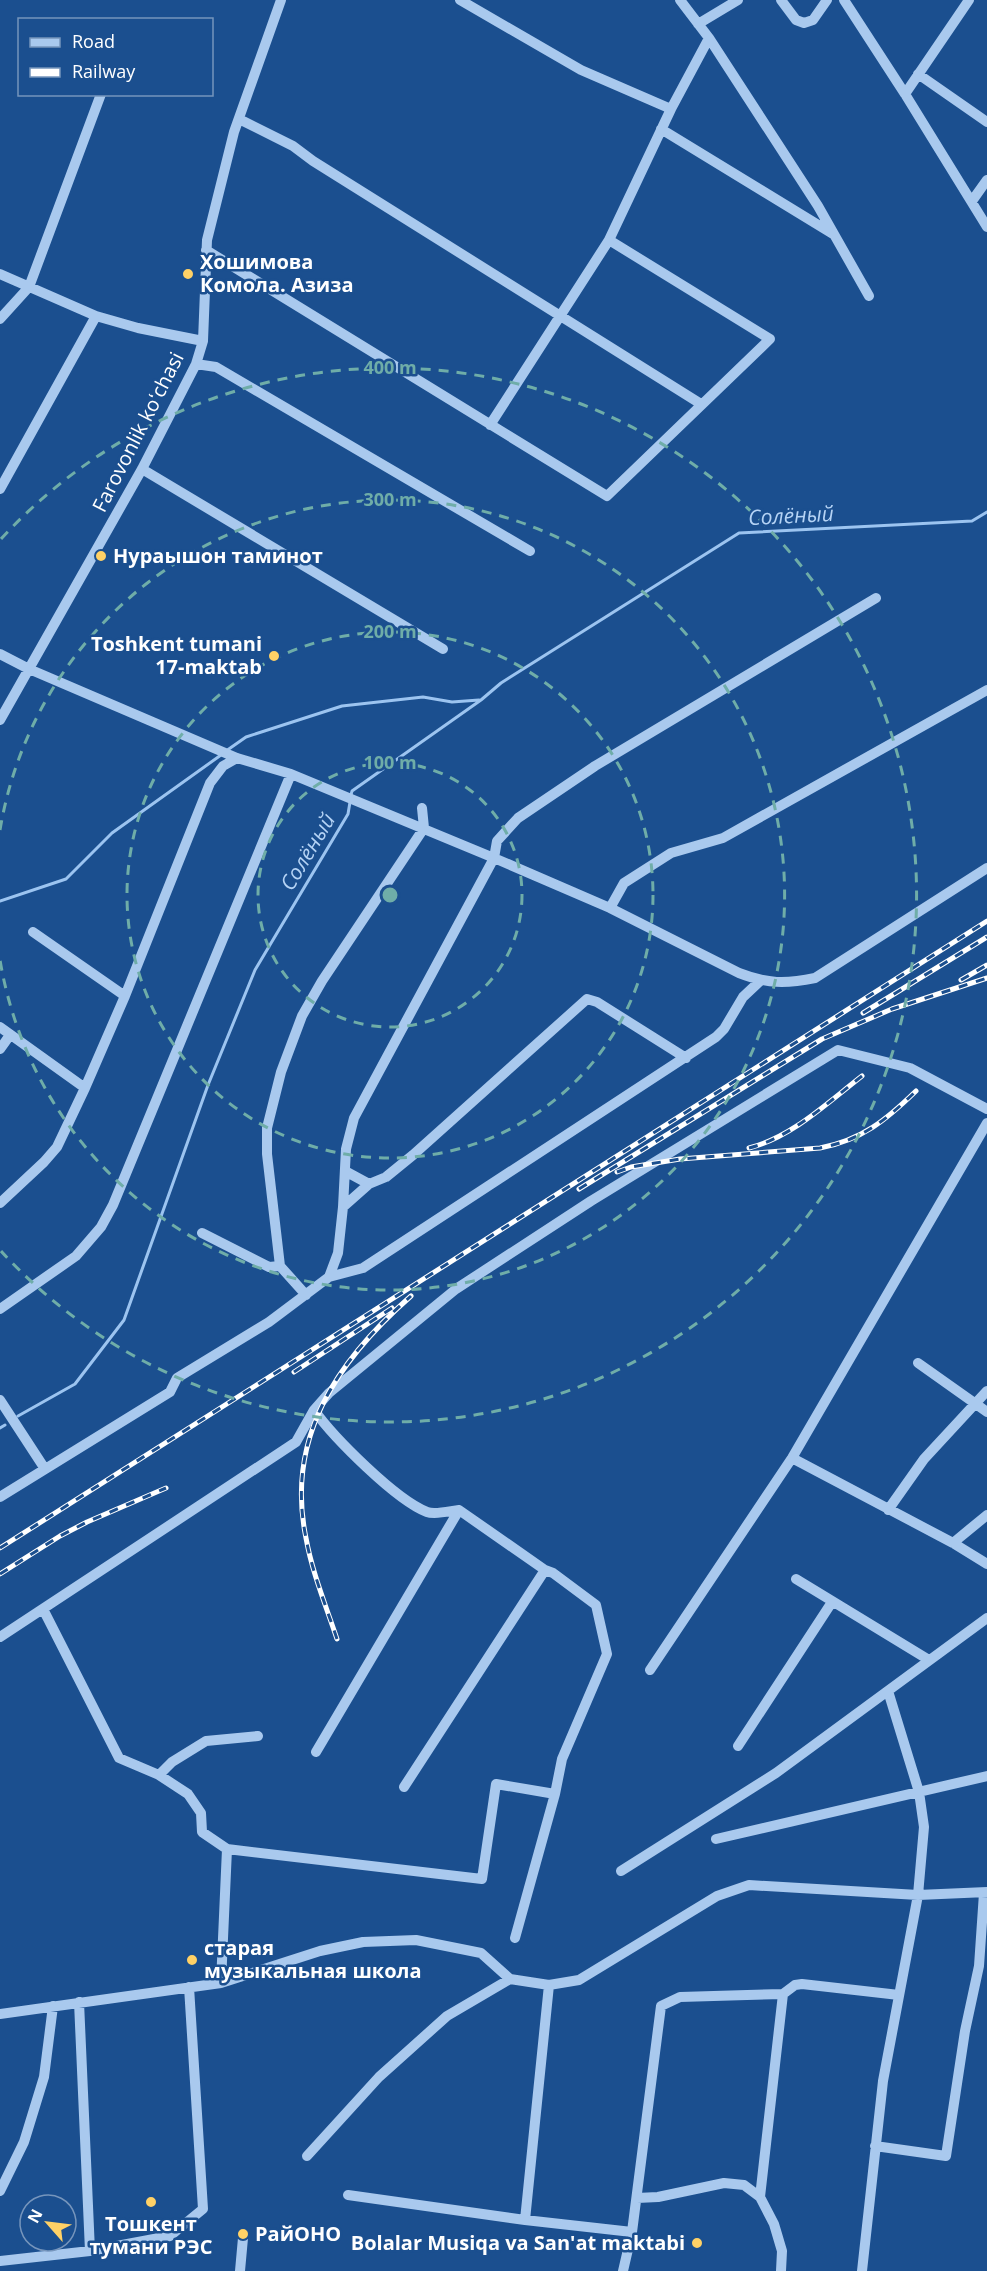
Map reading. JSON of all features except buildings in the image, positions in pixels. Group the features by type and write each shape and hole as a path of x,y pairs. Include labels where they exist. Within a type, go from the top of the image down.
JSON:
{"street":[{"name":"Farovonlik koʻchasi","path":"0,720 142,469 196,364 203,341 206,250 238,119 281,0"},
{"path":"460,0 581,70 671,109"},
{"path":"680,0 709,38 818,206 869,296"},
{"path":"698,24 738,0"},
{"path":"781,0 796,20 804,23 813,20 827,0"},
{"path":"844,0 987,227"},
{"path":"905,94 969,0"},
{"path":"490,425 609,240 671,109 709,38"},
{"path":"918,74 987,122"},
{"path":"0,319 29,287 100,96"},
{"path":"238,119 293,146 313,161 701,404"},
{"path":"662,129 833,234"},
{"path":"972,201 987,180"},
{"path":"206,250 607,496 770,339 609,240"},
{"path":"0,274 96,316 138,328 203,341"},
{"path":"0,489 96,316"},
{"path":"196,364 216,367 530,551"},
{"path":"142,469 442,649"},
{"path":"330,1277 338,1253 346,1149 354,1118 494,858 497,841 518,818 595,766 876,598"},
{"path":"0,654 29,669 216,749 291,774 494,858 610,908 739,973 760,981 791,983 815,978 987,868"},
{"path":"610,908 624,883 671,853 723,838 987,690"},
{"path":"0,1203 57,1147 125,996 210,783 233,756"},
{"path":"0,1309 76,1256 101,1227 113,1205 291,774"},
{"path":"306,1295 280,1266 267,1154 267,1128 281,1072 302,1016 322,981 424,828 422,808"},
{"path":"33,932 125,996"},
{"path":"0,1497 170,1392 177,1378 269,1322 330,1277 363,1268 686,1058 720,1033 743,997 760,981"},
{"path":"343,1207 369,1184 386,1177 413,1155 587,999 597,1002 686,1058"},
{"path":"0,1027 85,1088"},
{"path":"0,1049 10,1035"},
{"path":"0,1637 296,1442 314,1410 329,1392 456,1289 591,1201 838,1050 910,1068 987,1109"},
{"path":"650,1670 792,1458 987,1123"},
{"path":"345,1171 369,1184"},
{"path":"202,1233 269,1267 280,1266"},
{"path":"918,1363 987,1412"},
{"path":"888,1510 924,1459 987,1391"},
{"path":"0,1400 45,1469"},
{"path":"314,1410 366,1466 398,1495 429,1513 459,1510 596,1605 607,1654 562,1759 555,1794 515,1938"},
{"path":"792,1458 953,1543 987,1564"},
{"path":"316,1752 459,1510"},
{"path":"953,1543 987,1515"},
{"path":"404,1787 545,1570"},
{"path":"796,1579 930,1660"},
{"path":"738,1746 832,1602"},
{"path":"43,1609 119,1758 159,1775 188,1794 201,1813 202,1832 227,1850 482,1880 496,1784 555,1794"},
{"path":"621,1871 776,1773 987,1618"},
{"path":"862,2271 883,2080 918,1895 924,1827 919,1792 888,1691"},
{"path":"159,1775 172,1762 206,1741 258,1736"},
{"path":"716,1839 987,1776"},
{"path":"221,1983 227,1850"},
{"path":"0,2014 221,1983 320,1951 363,1942 416,1940 481,1953 510,1979 549,1985 579,1980 717,1896 749,1885 918,1895 986,1893 979,1966 965,2031 946,2156 875,2146"},
{"path":"307,2156 379,2078 447,2016 510,1979"},
{"path":"622,2271 632,2232 662,2006 680,1997 783,1994 795,1985 802,1984 899,1995"},
{"path":"525,2220 549,1985"},
{"path":"0,2261 90,2251 170,2236 202,2209 189,1987"},
{"path":"760,2197 783,1994"},
{"path":"80,2002 90,2251"},
{"path":"0,2191 24,2142 44,2077 53,2006"},
{"path":"637,2198 658,2197 724,2183 744,2185 760,2197 774,2224 782,2251 781,2271"},
{"path":"348,2194 525,2220 632,2232"},
{"path":"240,2271 243,2238"}],"waterway":[{"name":"Солёный","path":"351,795 352,791 481,700 501,683 739,533 972,521 987,512"},
{"path":"226,751 246,737 342,706 423,697 452,702 479,700"},
{"path":"0,901 66,879 112,833 221,755"},
{"name":"Солёный","path":"18,1416 75,1384 124,1320 208,1085 255,970 348,814 350,802"},
{"name":"Солёный","path":"0,1428 5,1425"}],"railway":[{"path":"0,1548 987,921"},
{"path":"863,1013 987,937"},
{"path":"961,980 987,965"},
{"path":"579,1189 822,1039 892,1009 987,978"},
{"path":"749,1148 765,1143 794,1128 862,1076"},
{"path":"617,1172 631,1167 680,1159 820,1148 835,1144 861,1134 884,1120 916,1091"},
{"path":"337,1639 306,1538 301,1501 303,1467 311,1434 323,1403 340,1374 361,1347 411,1296"},
{"path":"294,1372 392,1308"},
{"path":"0,1574 60,1536 87,1522 166,1488"}],"place":[{"name":"Хошимова Комола. Азиза","path":"188,274"},
{"name":"Нураышон таминот","path":"101,556"},
{"name":"Toshkent tumani 17-maktab","path":"274,656"},
{"name":"старая музыкальная школа","path":"192,1960"},
{"name":"Тошкент тумани РЭС","path":"151,2202"},
{"name":"РайОНО","path":"243,2234"},
{"name":"Bolalar Musiqa va San'at maktabi","path":"697,2243"}]}
